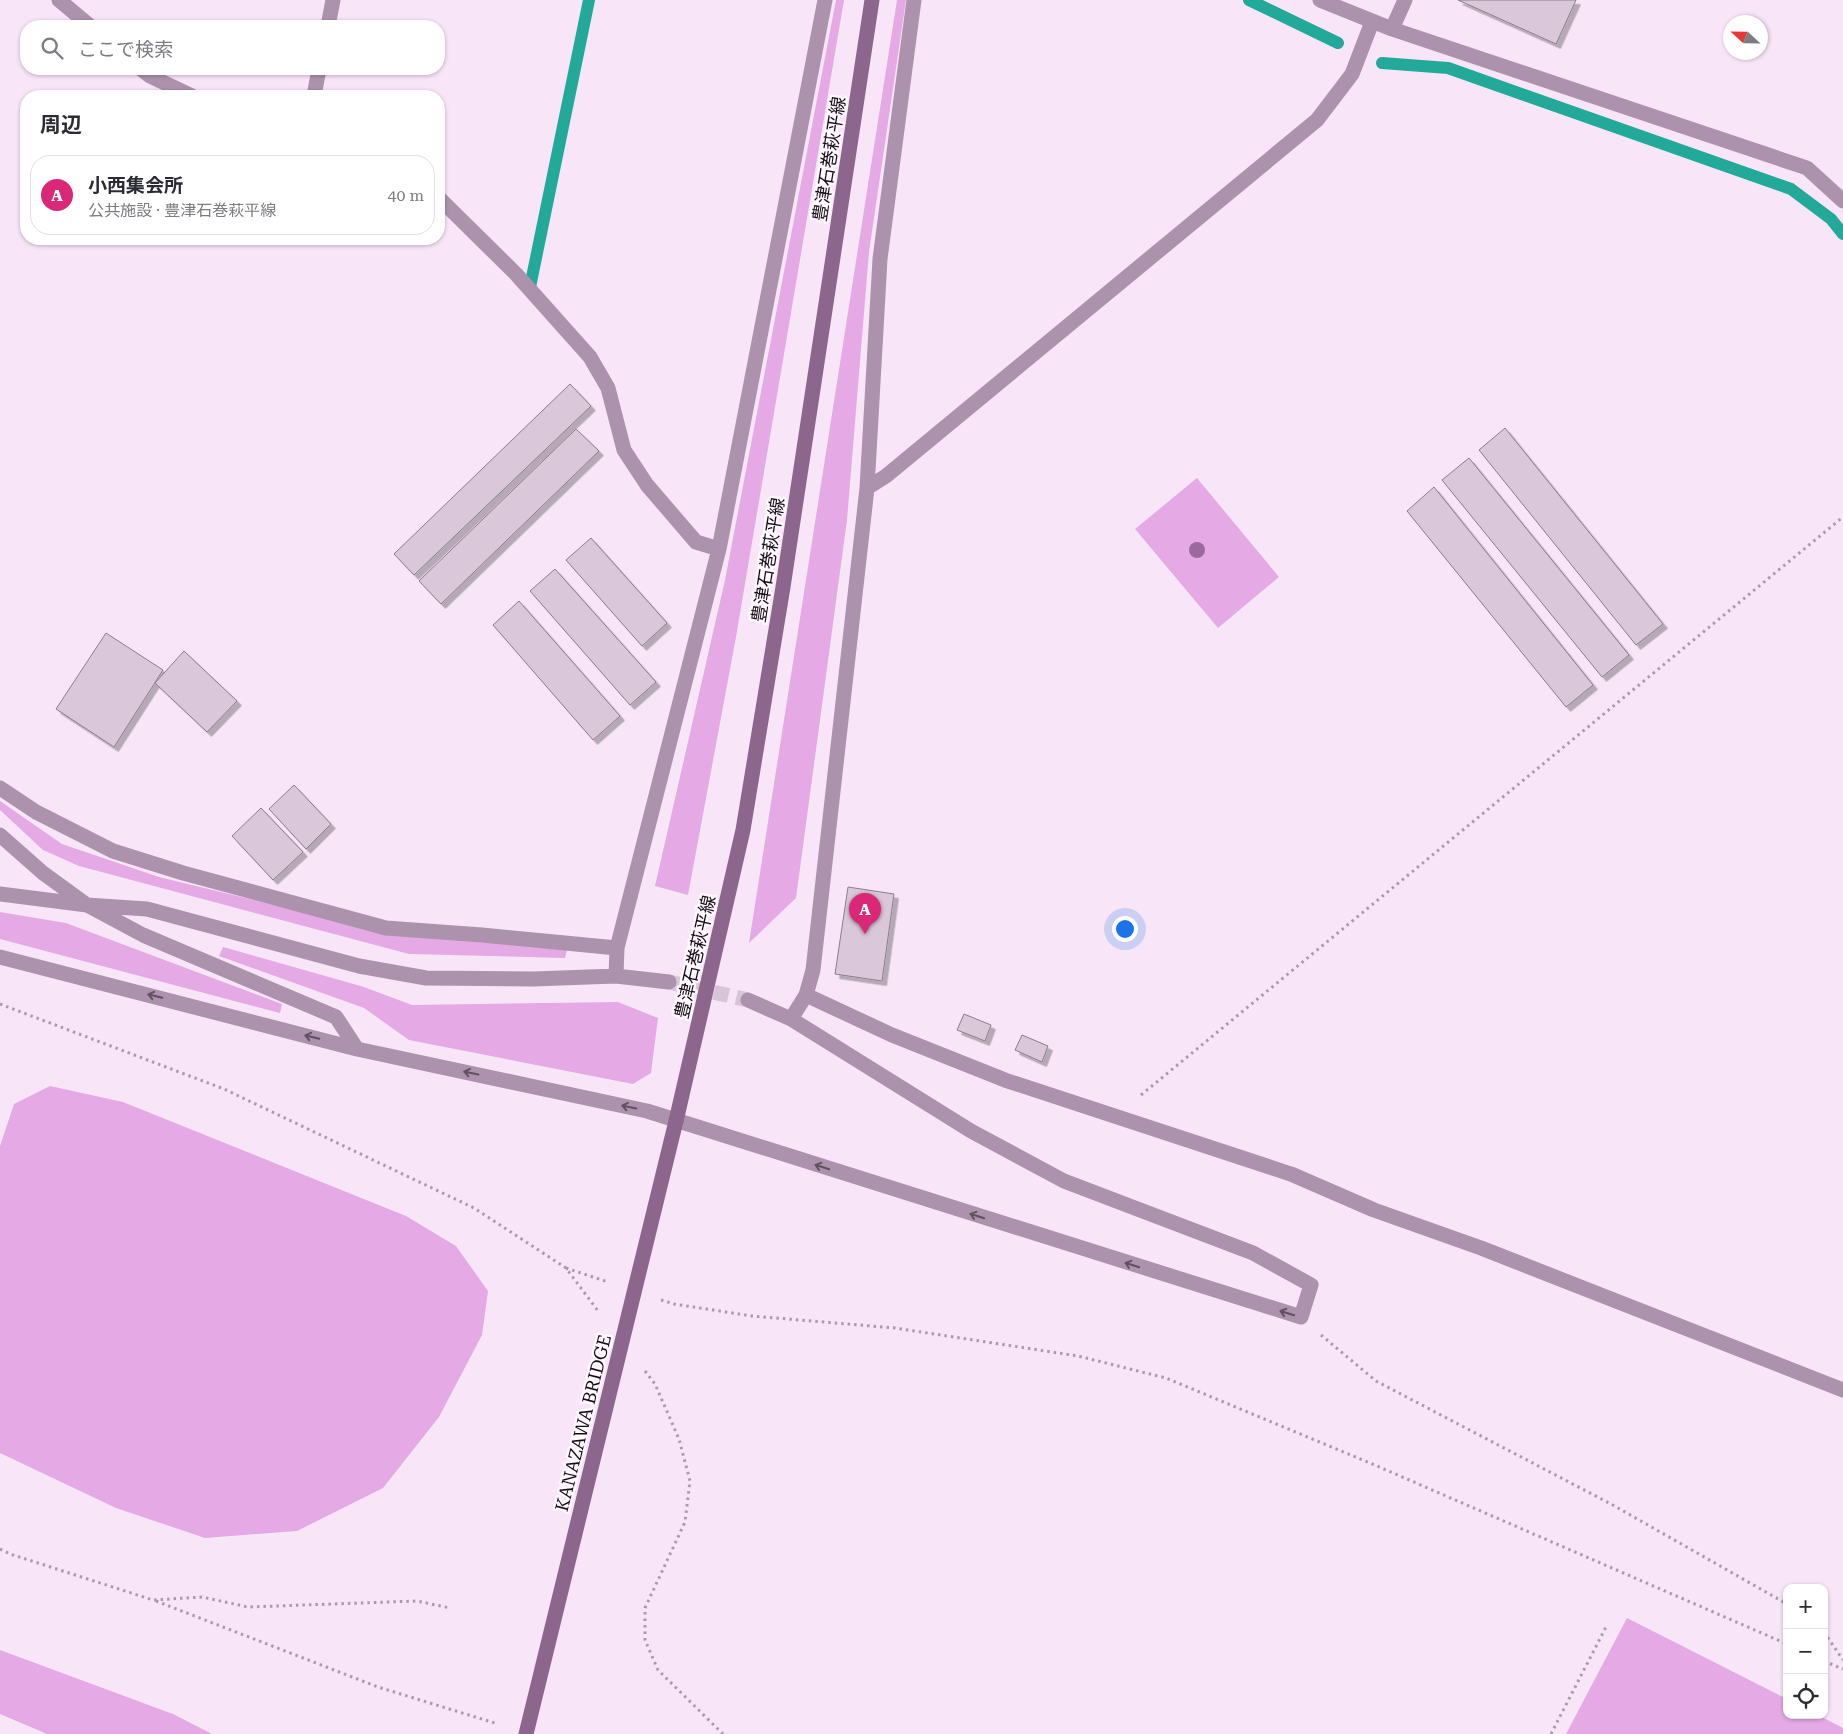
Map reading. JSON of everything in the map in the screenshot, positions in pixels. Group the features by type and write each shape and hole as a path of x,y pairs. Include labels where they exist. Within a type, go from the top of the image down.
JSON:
{"main road":[{"name":"豊津石巻萩平線","path":"676,1121 743,830 784,587 872,0"},
{"name":"KANAZAWA BRIDGE","path":"526,1734 676,1121"}],"street":[{"path":"59,0 83,20"},
{"path":"329,20 333,0"},
{"path":"616,976 616,948 719,549 826,0"},
{"path":"791,1019 806,995 813,970 867,488 880,259 914,0"},
{"path":"1320,0 1392,29 1807,168 1843,201"},
{"path":"1392,29 1405,0"},
{"path":"867,488 886,476 1317,120 1352,74 1372,22"},
{"path":"149,75 179,90"},
{"path":"315,90 318,75"},
{"path":"445,204 516,274 590,357 608,388 624,450 647,485 696,542 719,549"},
{"path":"0,788 36,812 113,851 183,873 386,928 616,948"},
{"path":"0,835 43,873 87,905 143,935 336,1018 357,1049"},
{"path":"0,894 87,905 147,909 358,966 426,978 534,979 616,976 669,982"},
{"path":"0,957 357,1049 647,1111 1301,1317 1311,1285 1254,1253 1064,1181 972,1131 791,1019 748,1000"},
{"path":"806,995 892,1035 1005,1080 1291,1174 1374,1210 1481,1248 1843,1390"}],"path":[{"path":"1130,1120 1141,1094 1843,518"},
{"path":"0,1004 224,1089 474,1208 566,1268 611,1283"},
{"path":"566,1268 602,1315"},
{"path":"656,1298 674,1304 752,1316 895,1328 1078,1356 1166,1378 1377,1466 1783,1642"},
{"path":"1301,1317 1376,1381 1611,1504 1783,1602"},
{"path":"644,1369 655,1384 679,1439 690,1481 685,1522 645,1608 645,1640 658,1670 723,1734"},
{"path":"0,1549 10,1554 153,1600 378,1687 505,1726"},
{"path":"153,1600 202,1597 248,1608 417,1601 450,1608"},
{"path":"1551,1734 1607,1625"},
{"path":"1828,1638 1843,1660"},
{"path":"1828,1663 1843,1669"}],"shaded area":[{"path":"836,0 844,0 736,637 688,895 655,886 725,580"},
{"path":"897,0 906,0 869,252 847,520 796,898 749,943"},
{"path":"1197,478 1279,577 1218,628 1135,529"},
{"path":"0,801 62,844 159,877 389,933 567,950 565,958 409,954 79,866 43,850 0,810"},
{"path":"0,912 66,923 282,1004 280,1013 0,939"},
{"path":"223,947 364,987 412,1005 618,1002 658,1018 651,1073 633,1084 409,1040 364,1008 219,956"},
{"path":"50,1086 123,1102 406,1216 456,1246 488,1291 482,1335 439,1417 383,1488 297,1531 205,1538 116,1508 0,1453 0,1146 14,1104"},
{"path":"1627,1618 1783,1697 1783,1719 1826,1719 1843,1728 1843,1734 1566,1734"},
{"path":"0,1650 173,1714 212,1734 47,1734 0,1714"}],"building":[{"path":"1458,0 1576,0 1556,44"},
{"path":"570,384 591,406 414,575 394,554"},
{"path":"1505,428 1663,624 1636,645 1479,450"},
{"path":"576,429 599,451 441,604 419,581"},
{"path":"1469,458 1629,655 1602,677 1442,480"},
{"path":"1434,487 1593,685 1566,707 1407,511"},
{"path":"591,538 667,623 642,646 566,560"},
{"path":"555,569 656,682 630,705 530,591"},
{"path":"519,601 620,716 593,740 493,625"},
{"path":"106,633 163,670 114,747 56,709"},
{"path":"184,651 237,701 207,732 155,683"},
{"path":"294,785 331,824 306,849 269,809"},
{"path":"261,808 303,852 273,880 232,836"},
{"path":"848,887 894,894 882,981 835,974"},
{"path":"964,1014 991,1025 985,1041 957,1030"},
{"path":"1022,1035 1048,1046 1042,1062 1015,1050"}],"waterway":[{"path":"530,287 589,0"},
{"path":"1249,0 1338,43"},
{"path":"1382,63 1448,68 1791,189 1831,219 1843,234"}],"tunnel":[{"path":"669,982 748,1000"}],"place":[{"name":"小西集会所","path":"865,934"}]}
